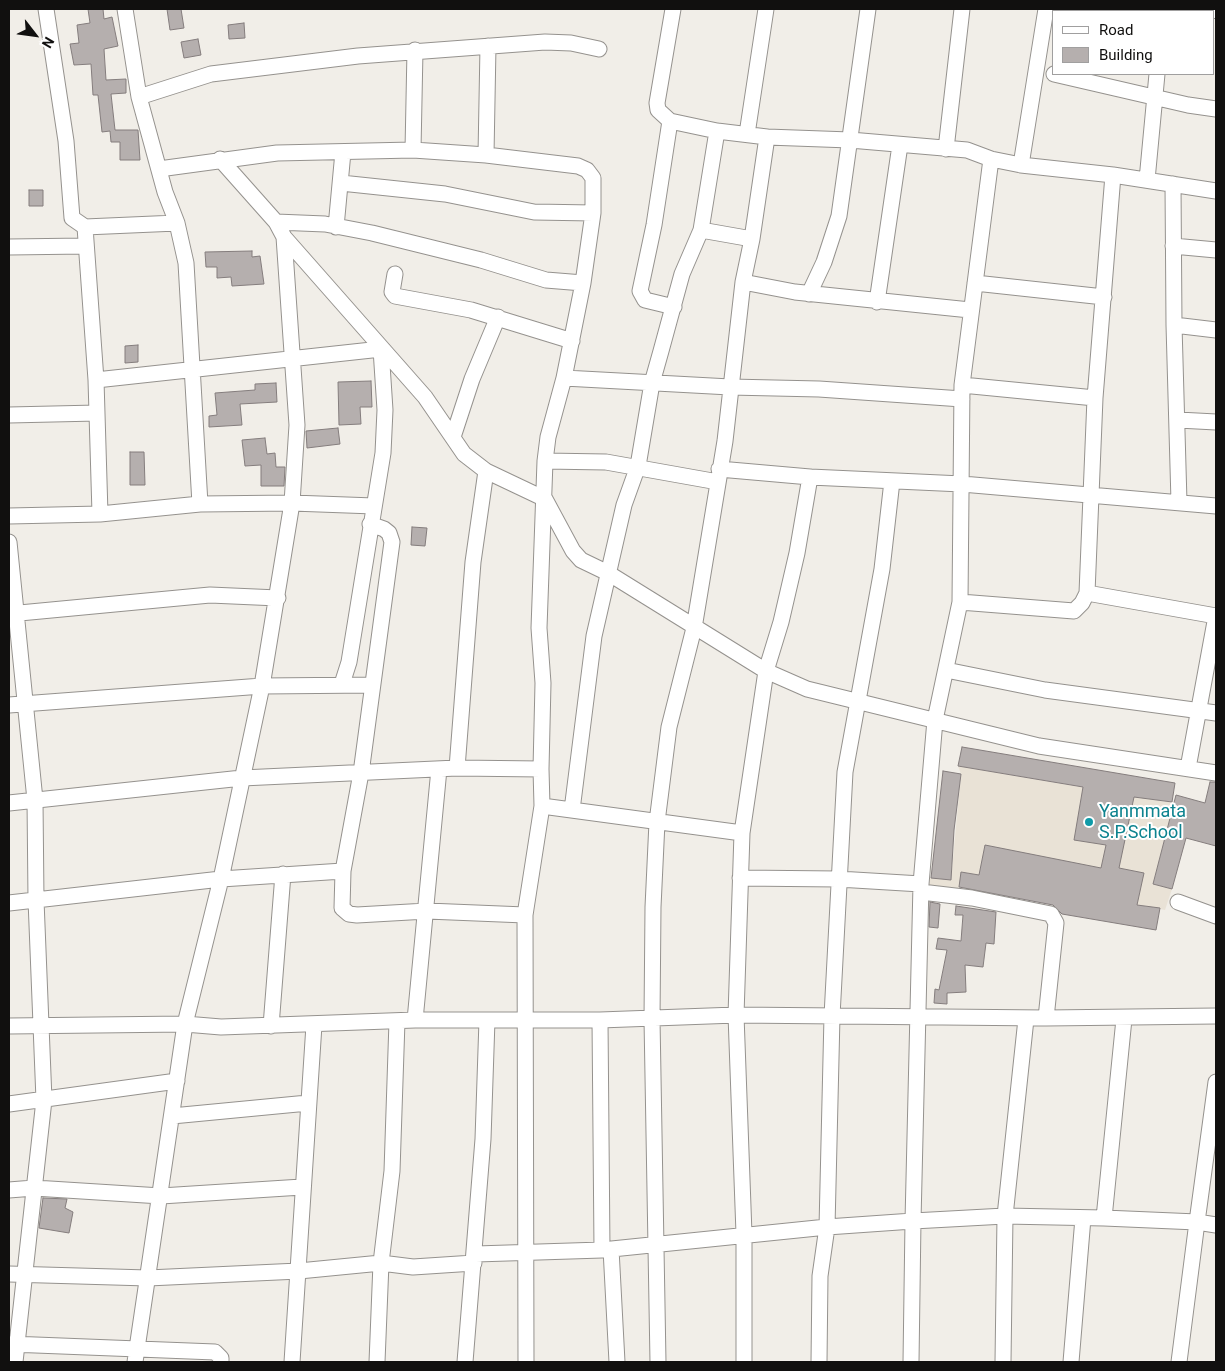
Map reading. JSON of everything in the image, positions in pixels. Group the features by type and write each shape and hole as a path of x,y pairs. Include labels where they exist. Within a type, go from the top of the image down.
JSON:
{"street":[{"path":"46,9 66,141 70,212 72,218 85,227 177,223"},
{"path":"125,9 139,97 159,169 177,223 186,263 200,504"},
{"path":"673,9 657,102 658,110 670,121 717,131 767,137 850,140 967,150 991,159 1021,165 1113,175 1216,191"},
{"path":"747,134 766,9"},
{"path":"809,294 824,262 837,223 868,9"},
{"path":"946,148 962,9"},
{"path":"1021,165 1038,70 1046,9"},
{"path":"139,97 211,74 415,50 545,42 571,43 599,49"},
{"path":"486,155 488,46"},
{"path":"413,150 415,50"},
{"path":"1038,70 1052,74"},
{"path":"1058,75 1216,109"},
{"path":"1147,180 1157,75"},
{"path":"670,121 654,225 640,292 645,300 674,307"},
{"path":"572,810 594,636 624,505 638,466 652,383 682,274 701,230 717,131"},
{"path":"658,1362 652,1019 653,907 657,822 669,728 694,628 725,441 743,282 752,239 767,137"},
{"path":"877,302 900,145"},
{"path":"159,169 277,153 413,150 486,155 578,166 587,170 593,178 593,213 583,284 564,378 548,438 545,461 545,499 540,582 543,683 540,769 542,806 526,915 526,1362"},
{"path":"336,226 343,152"},
{"path":"911,1362 913,1221 920,1018 921,888 935,720 960,602 962,392 970,310 991,159"},
{"path":"220,160 276,222 284,238 425,397 464,454 486,471 545,499 573,550 582,560 608,573 766,671 807,690 1039,746 1188,768 1216,774"},
{"path":"960,602 1074,611 1082,603 1087,593 1095,398 1113,175"},
{"path":"341,183 445,194 534,212 593,213"},
{"path":"1173,184 1174,325 1179,502"},
{"path":"276,222 336,226 434,248 546,280 583,284"},
{"path":"85,227 98,413 100,514"},
{"path":"701,230 752,239"},
{"path":"136,1356 162,1196 185,1024 221,879 262,686 278,598 292,502 297,425 284,238"},
{"path":"9,247 85,246"},
{"path":"1173,246 1216,250"},
{"path":"395,274 392,292 395,296 471,310 572,341"},
{"path":"743,282 809,294 970,310"},
{"path":"975,283 1104,297"},
{"path":"453,438 472,379 498,318"},
{"path":"1174,325 1216,330"},
{"path":"96,380 381,349"},
{"path":"342,684 349,662 384,436 385,410 381,349"},
{"path":"564,378 730,387 962,392 1095,398"},
{"path":"9,415 98,413"},
{"path":"1178,420 1216,422"},
{"path":"545,461 606,462 718,476 962,484 1216,506"},
{"path":"457,768 473,562 486,471"},
{"path":"744,1362 744,1234 736,1014 742,833 766,671 781,622 797,553 810,478"},
{"path":"819,1362 820,1276 827,1227 832,1016 845,772 882,569 892,481"},
{"path":"9,516 100,514 200,504 292,502 374,506"},
{"path":"370,524 389,533 392,542 361,773 344,871 342,908 349,914 427,911 526,915"},
{"path":"9,542 12,614 26,704 35,800 36,900 44,1100 25,1276 13,1344 15,1362"},
{"path":"1087,593 1216,616 1188,768"},
{"path":"12,614 210,595 278,598"},
{"path":"946,670 1045,690 1216,713"},
{"path":"9,706 262,686 372,685"},
{"path":"9,803 242,778 457,768 540,769"},
{"path":"415,1020 427,911 439,769"},
{"path":"542,806 742,833"},
{"path":"9,903 221,879 344,871"},
{"path":"271,1026 284,874"},
{"path":"740,878 838,879 921,888 1051,914 1056,923 1046,1018"},
{"path":"1178,902 1216,916"},
{"path":"9,1026 185,1024 221,1028 415,1020 600,1020 736,1014 1026,1019 1124,1019 1216,1016"},
{"path":"1003,1362 1005,1216 1026,1019"},
{"path":"1104,1218 1124,1019"},
{"path":"465,1362 475,1259 483,1139 487,1020"},
{"path":"600,1020 606,1249 617,1362"},
{"path":"378,1362 381,1263 392,1171 397,1021"},
{"path":"292,1362 314,1025"},
{"path":"9,1104 178,1081"},
{"path":"1179,1362 1216,1082"},
{"path":"172,1116 308,1103"},
{"path":"9,1190 34,1188 162,1196 302,1187"},
{"path":"9,1274 25,1276 148,1278 299,1271 381,1263 414,1267 526,1252 606,1249 827,1227 1005,1216 1198,1222 1216,1225"},
{"path":"1071,1362 1083,1218"},
{"path":"13,1344 136,1356 215,1352 221,1358 221,1362"}],"shaded area":[{"path":"958,766 1174,803 1153,884 1172,889 1165,910 962,872 959,889 929,887 930,878 951,880 961,774"}],"building":[{"path":"88,9 103,9 104,19 112,17 118,46 104,49 106,80 126,79 126,93 111,94 115,130 138,130 140,160 120,160 120,142 111,142 110,131 102,132 98,95 93,95 91,64 74,65 70,44 79,43 77,25 90,23"},
{"path":"167,9 181,9 184,28 170,30"},
{"path":"244,23 245,38 229,39 228,25"},
{"path":"198,39 201,55 184,58 181,42"},
{"path":"29,190 43,190 43,206 29,206"},
{"path":"252,251 252,257 260,256 264,284 232,286 231,277 217,278 217,267 206,267 205,252"},
{"path":"138,345 138,362 125,363 125,346"},
{"path":"371,381 372,407 360,407 361,424 339,425 338,382"},
{"path":"276,383 277,402 240,404 242,425 209,427 209,416 217,415 215,393 255,390 255,384"},
{"path":"338,428 340,444 307,448 306,431"},
{"path":"265,438 267,454 275,453 276,467 285,467 284,486 261,486 261,465 245,466 242,440"},
{"path":"130,452 144,452 145,485 130,485"},
{"path":"412,527 427,528 425,546 411,545"},
{"path":"962,747 1175,783 1172,802 1134,797 1119,868 1144,873 1137,905 1160,908 1156,930 1062,914 1053,905 959,887 961,872 979,875 985,845 1101,868 1106,845 1074,840 1083,787 958,766"},
{"path":"943,771 961,774 954,830 951,880 931,878"},
{"path":"1210,782 1216,782 1216,846 1186,838 1172,889 1153,884 1176,795 1205,803"},
{"path":"930,902 940,904 938,928 929,927"},
{"path":"956,906 996,912 994,944 986,943 983,967 965,965 966,992 947,993 947,1004 934,1003 935,989 939,990 947,950 936,949 938,938 961,941 963,915 955,915"},
{"path":"43,1198 67,1199 65,1208 73,1212 69,1233 39,1228"}],"place":[{"name":"Yanmmata S.P.School","path":"1089,822"}]}
